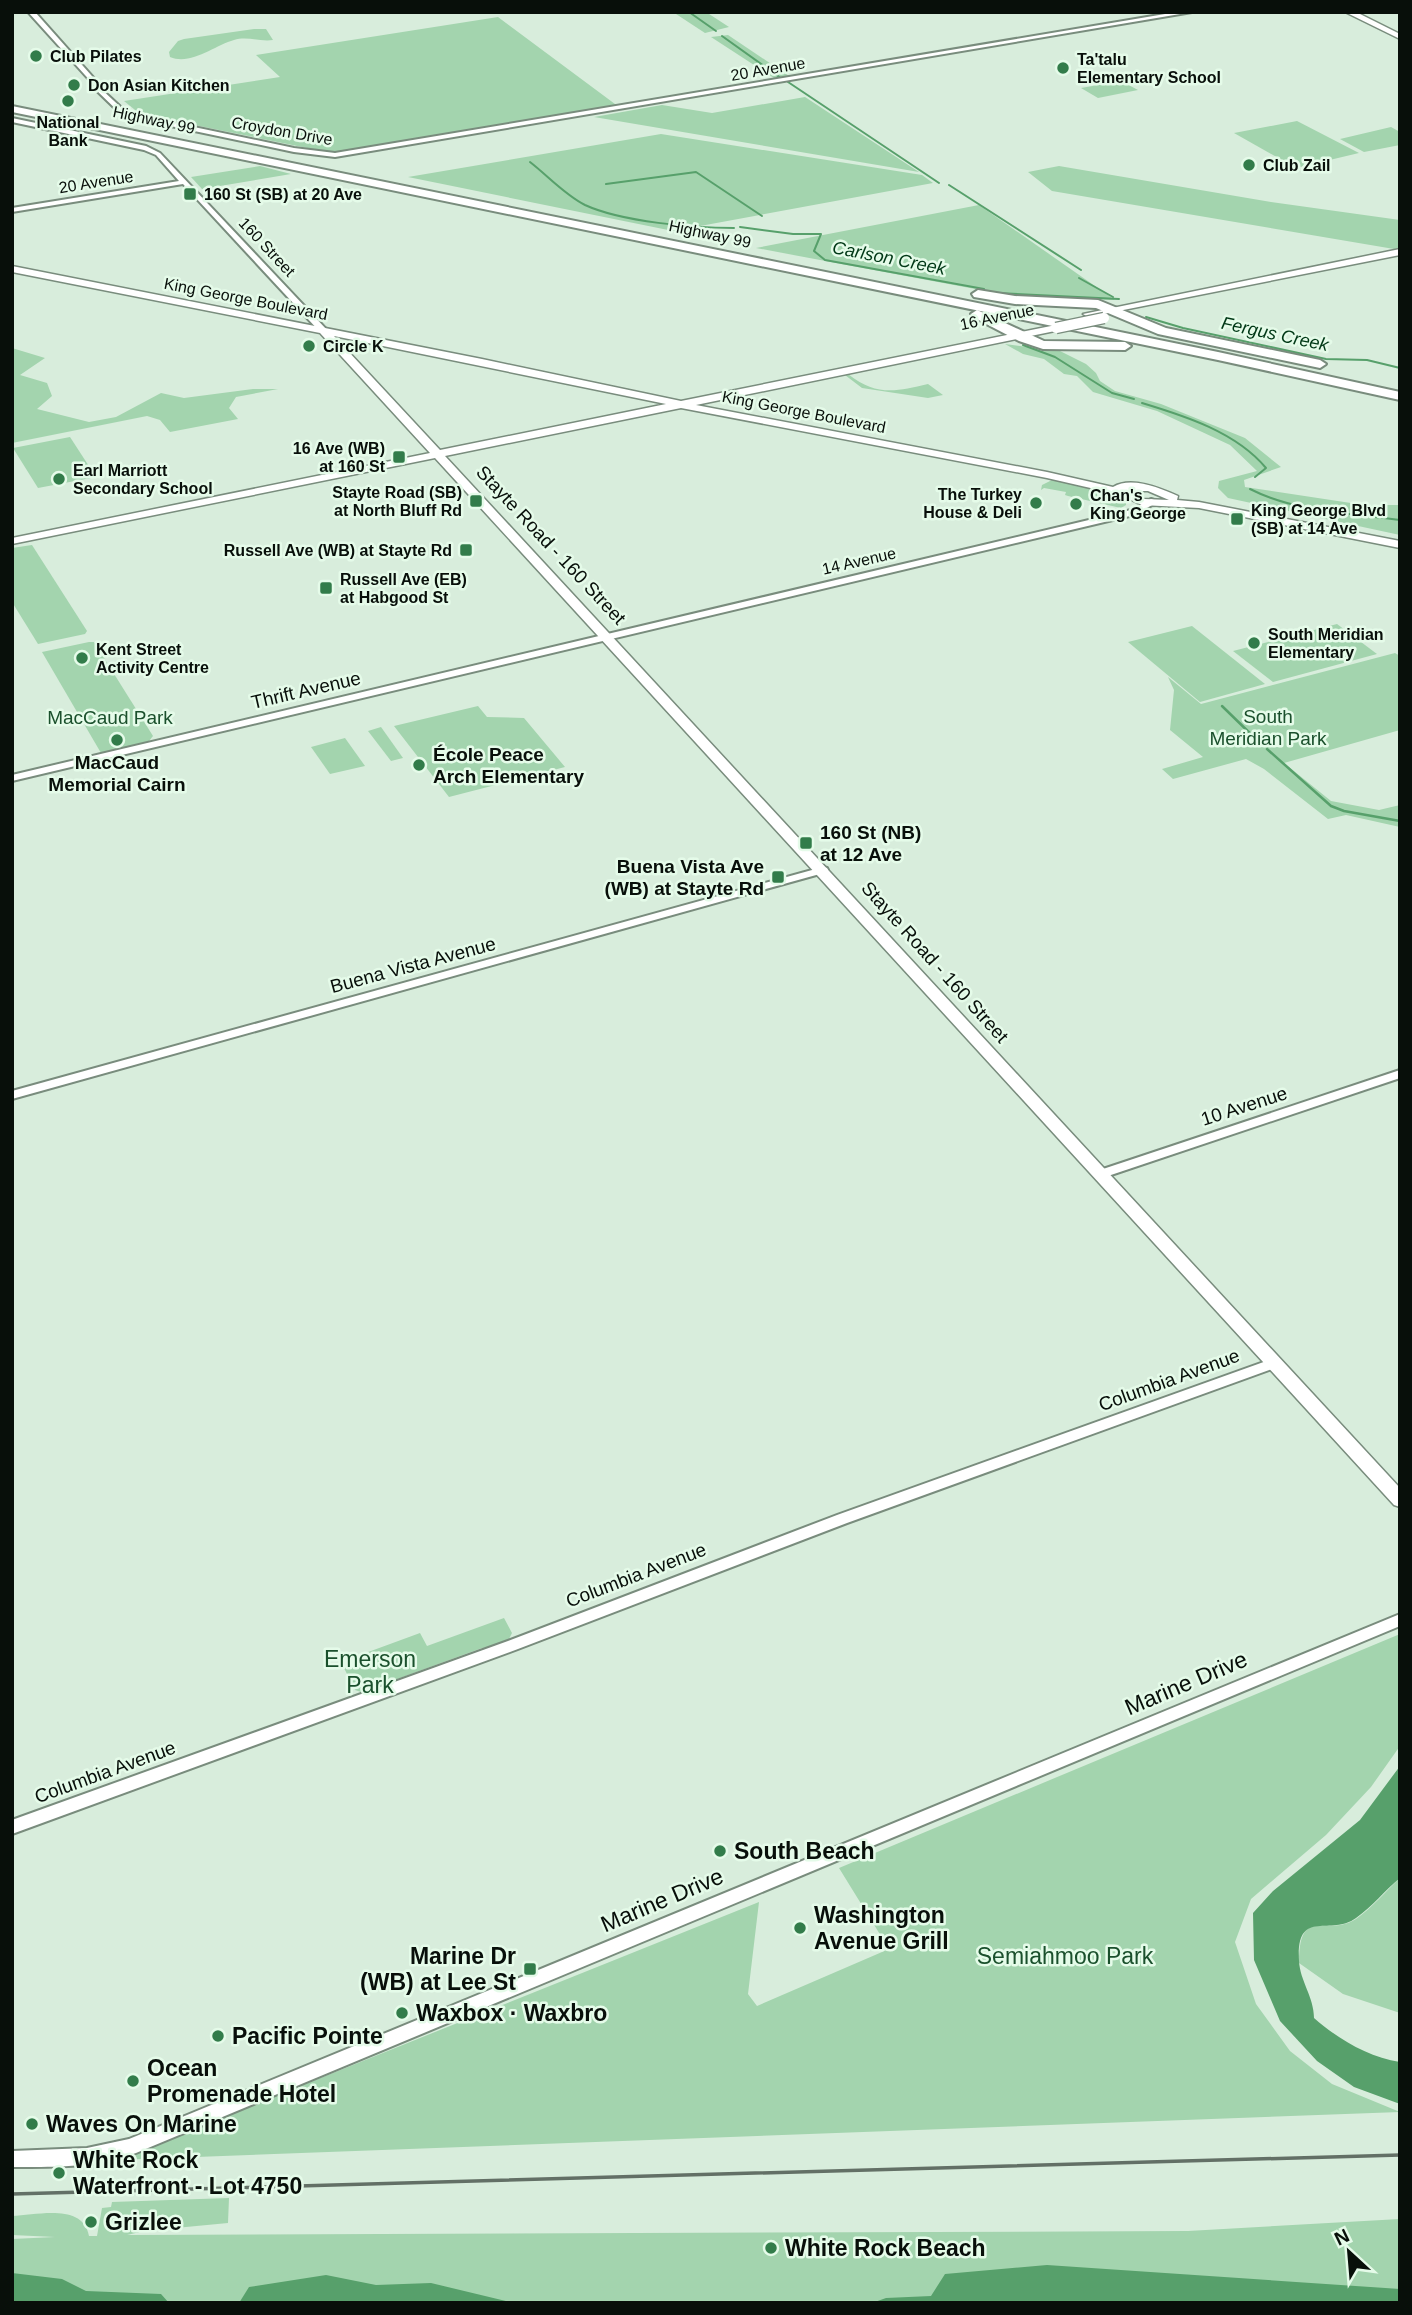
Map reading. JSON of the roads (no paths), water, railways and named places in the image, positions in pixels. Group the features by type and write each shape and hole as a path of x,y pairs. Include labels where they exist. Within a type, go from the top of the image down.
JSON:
{"highway":[{"name":"Highway 99","path":"12,104 1400,386"},
{"name":"Highway 99","path":"12,109 1218,356 1400,396"},
{"path":"511,211 742,264 953,307 982,316 1014,334 1049,346 1109,345 1159,350 1400,396"},
{"path":"708,245 992,296 1082,302 1162,331 1336,368 1400,386"}],"main road":[{"path":"1349,12 1400,37"},
{"name":"16 Avenue","path":"12,541 677,404 903,354 1056,328 1113,313 1400,251"},
{"name":"King George Boulevard","path":"12,269 689,401 1157,499"},
{"path":"286,323 306,318 308,313"},
{"name":"16 Avenue","path":"689,401 883,363 1014,334 1042,324 1088,314 1113,313"},
{"name":"160 Street","path":"323,330 438,453"},
{"path":"338,347 346,341 365,339"},
{"path":"883,363 903,354"},
{"name":"King George Boulevard","path":"474,360 642,397 923,450"},
{"path":"723,408 718,402 728,395"},
{"path":"636,412 647,403 642,397"},
{"name":"Stayte Road - 160 Street","path":"438,453 1400,1500"},
{"path":"1157,499 1400,545"}],"street":[{"path":"21,12 89,86 96,88 97,85 80,65 31,12"},
{"name":"20 Avenue","path":"352,154 1189,12"},
{"name":"Croydon Drive","path":"96,88 125,115 323,155 352,154"},
{"name":"160 Street","path":"12,120 146,148 158,154 323,330"},
{"name":"20 Avenue","path":"12,210 184,182"},
{"path":"1118,515 1133,506 1135,494"},
{"name":"14 Avenue","path":"608,638 1134,513 1157,499"},
{"name":"Thrift Avenue","path":"12,778 608,638"},
{"name":"Buena Vista Avenue","path":"12,1095 823,870"},
{"name":"10 Avenue","path":"1101,1174 1400,1074"},
{"name":"Columbia Avenue","path":"12,1827 1275,1363"},
{"name":"Marine Drive","path":"12,2159 70,2158 131,2147 1400,1620"}],"waterway":[{"path":"689,12 716,31"},
{"path":"722,36 782,79"},
{"path":"788,82 939,183"},
{"path":"530,162 570,196 600,211 658,223 734,228"},
{"path":"606,184 696,172 762,216"},
{"path":"949,185 1081,270"},
{"name":"Carlson Creek","path":"740,227 793,234 821,234 814,251 825,260 984,289"},
{"path":"1079,278 1113,297"},
{"path":"997,293 1119,299"},
{"name":"Fergus Creek","path":"1146,317 1183,328 1326,359 1367,360 1400,368"},
{"name":"Carlson Creek","path":"1023,345 1055,357 1112,393 1134,399"},
{"name":"Carlson Creek","path":"1142,403 1209,427 1240,444 1266,468 1255,477"},
{"name":"Carlson Creek","path":"1250,489 1267,497 1304,507 1400,520"},
{"path":"1222,706 1261,744"},
{"path":"1267,749 1331,806 1344,811 1400,821"}],"railway":[{"path":"12,2194 1400,2155"}],"place":[{"name":"Club Pilates","path":"36,56"},
{"name":"Ta'talu Elementary School","path":"1063,68"},
{"name":"Don Asian Kitchen","path":"74,85"},
{"name":"National Bank","path":"68,101"},
{"name":"Club Zail","path":"1249,165"},
{"name":"160 St (SB) at 20 Ave","path":"190,194"},
{"name":"Circle K","path":"309,346"},
{"name":"16 Ave (WB) at 160 St","path":"399,457"},
{"name":"Earl Marriott Secondary School","path":"59,479"},
{"name":"Stayte Road (SB) at North Bluff Rd","path":"476,501"},
{"name":"The Turkey House & Deli","path":"1036,503"},
{"name":"Chan's King George","path":"1076,504"},
{"name":"King George Blvd (SB) at 14 Ave","path":"1237,519"},
{"name":"Russell Ave (WB) at Stayte Rd","path":"466,550"},
{"name":"Russell Ave (EB) at Habgood St","path":"326,588"},
{"name":"South Meridian Elementary","path":"1254,643"},
{"name":"Kent Street Activity Centre","path":"82,658"},
{"name":"MacCaud Memorial Cairn","path":"117,740"},
{"name":"École Peace Arch Elementary","path":"419,765"},
{"name":"160 St (NB) at 12 Ave","path":"806,843"},
{"name":"Buena Vista Ave (WB) at Stayte Rd","path":"778,877"},
{"name":"South Beach","path":"720,1851"},
{"name":"Washington Avenue Grill","path":"800,1928"},
{"name":"Marine Dr (WB) at Lee St","path":"530,1969"},
{"name":"Waxbox · Waxbro","path":"402,2013"},
{"name":"Pacific Pointe","path":"218,2036"},
{"name":"Ocean Promenade Hotel","path":"133,2081"},
{"name":"Waves On Marine","path":"32,2124"},
{"name":"White Rock Waterfront - Lot 4750","path":"59,2173"},
{"name":"Grizlee","path":"91,2222"},
{"name":"White Rock Beach","path":"771,2248"}],"park label":[{"name":"MacCaud Park","path":"110,717"},
{"name":"South Meridian Park","path":"1268,727"},
{"name":"Emerson Park","path":"370,1672"},
{"name":"Semiahmoo Park","path":"1065,1956"}]}
